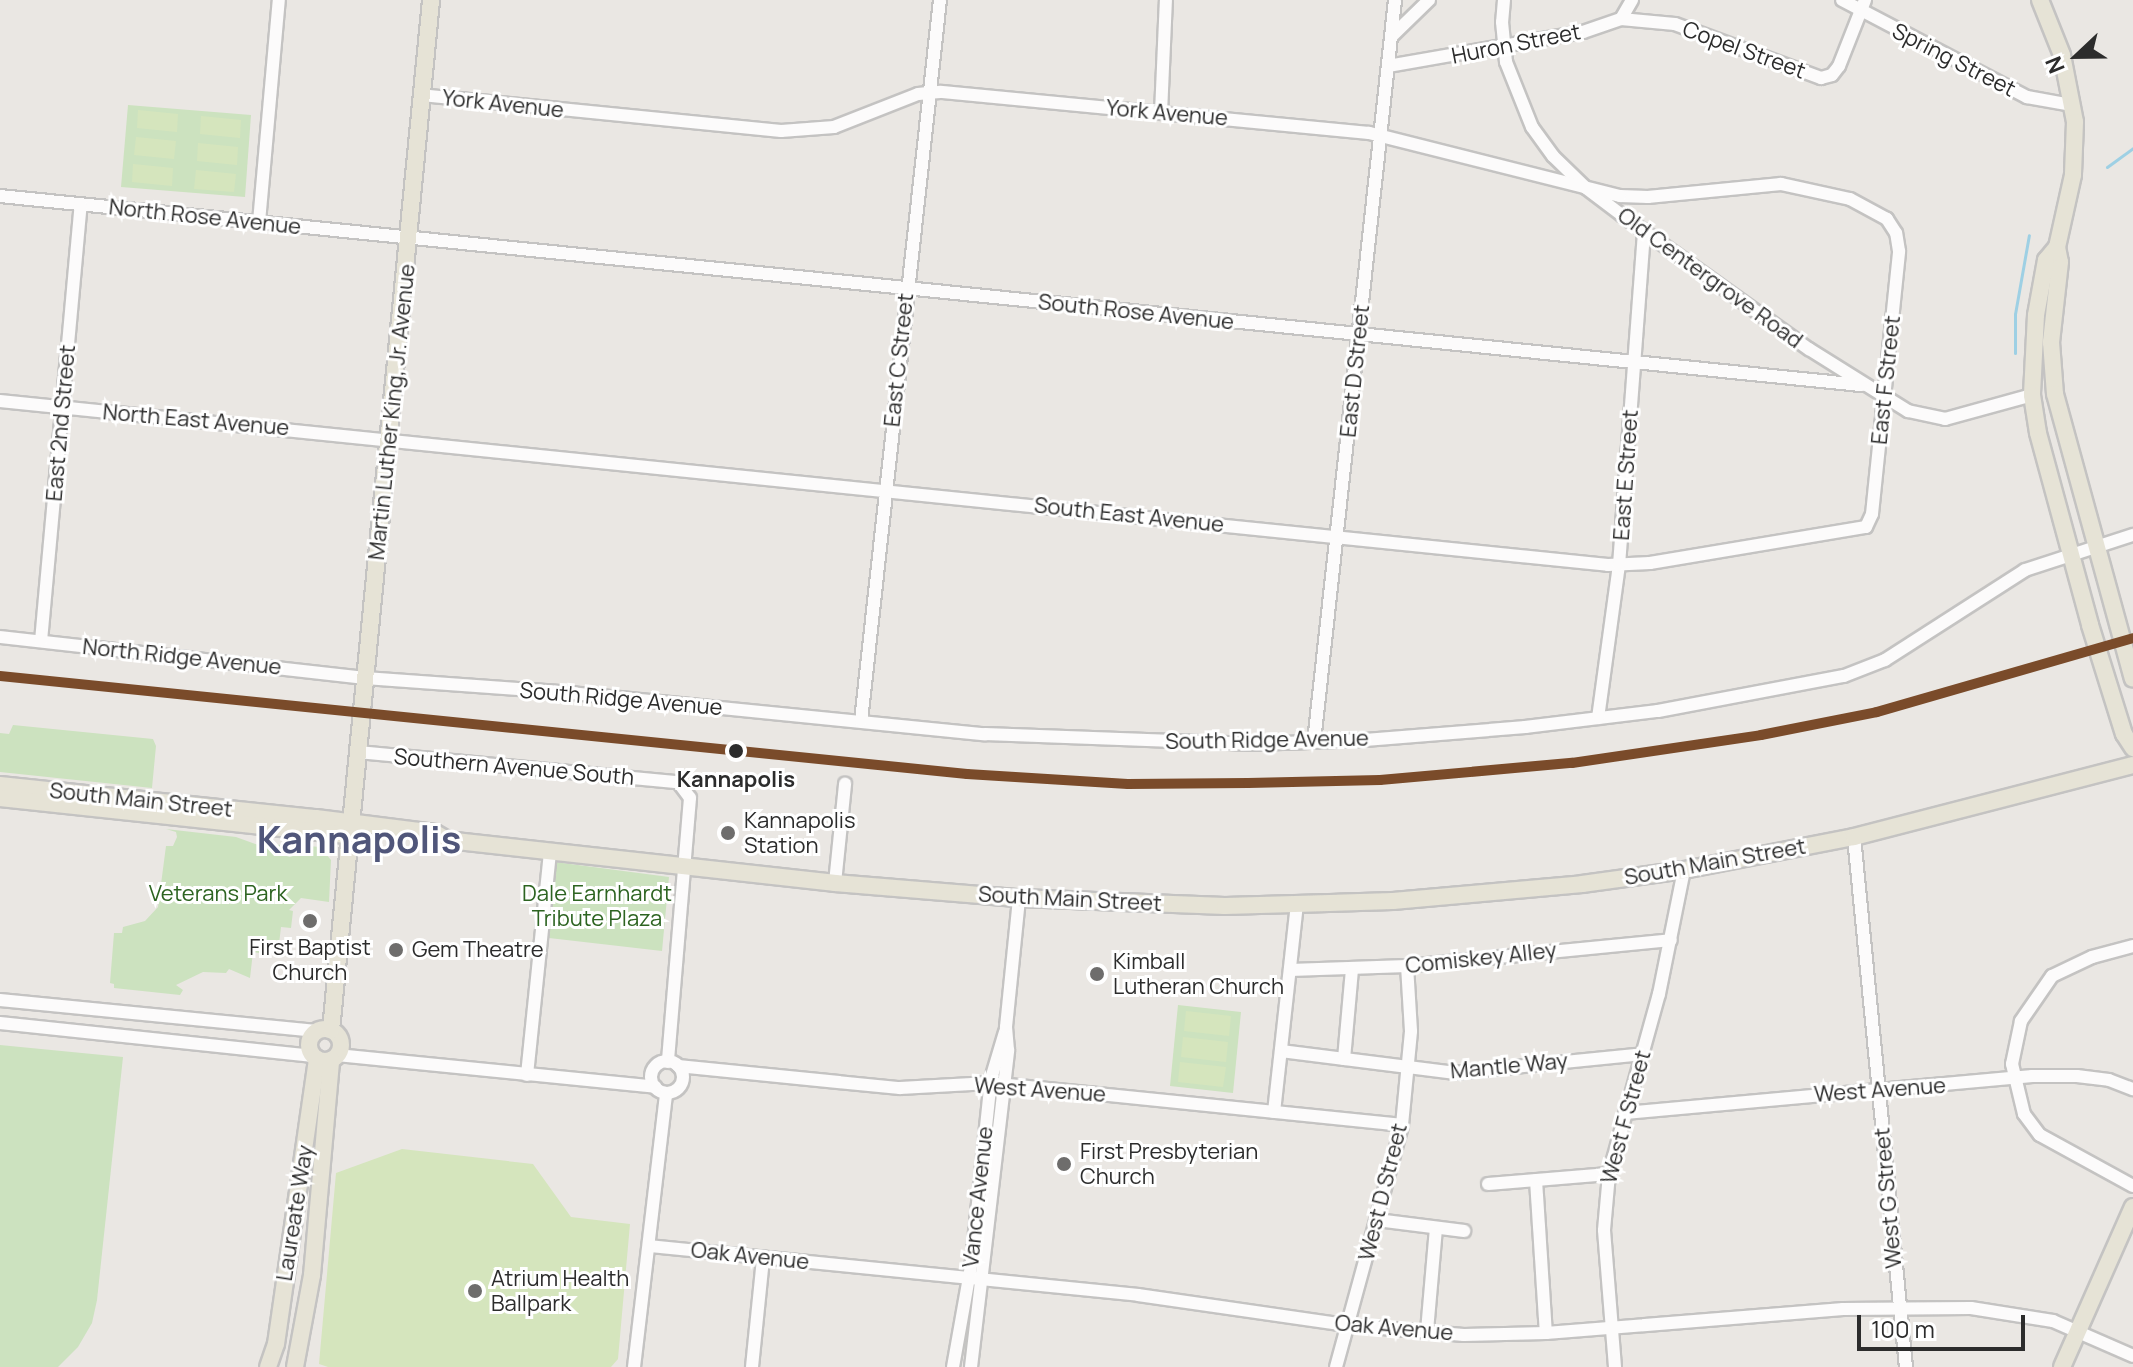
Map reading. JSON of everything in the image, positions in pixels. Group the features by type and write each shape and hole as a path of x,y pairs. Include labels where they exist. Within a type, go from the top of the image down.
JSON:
{"main road":[{"name":"Martin Luther King, Jr. Avenue","path":"351,830 431,0"},
{"path":"2040,0 2062,55 2072,105 2073,175 2057,247 2060,262 2051,342 2055,394 2094,547 2133,679"},
{"path":"2057,247 2046,260 2036,315 2032,395 2038,433 2071,553 2124,734 2133,748"},
{"path":"2032,395 2044,402 2071,461"},
{"name":"South Main Street","path":"0,785 435,843 447,840 835,883 1019,898 1297,905 1456,896 1684,870 1854,837 2133,765"},
{"path":"0,798 351,830 324,1031 309,1042 324,1058 340,1041 324,1031"},
{"name":"Laureate Way","path":"268,1367 276,1344 324,1058"},
{"name":"Laureate Way","path":"295,1367 312,1275 324,1058"},
{"path":"2062,1367 2133,1207"}],"street":[{"path":"259,222 279,0"},
{"name":"East C Street","path":"861,721 927,93 940,0"},
{"path":"1161,113 1166,0"},
{"name":"East D Street","path":"1314,742 1395,0"},
{"path":"1391,37 1429,0"},
{"name":"Old Centergrove Road","path":"1504,0 1504,47 1511,79 1532,127 1553,156 1586,188 1862,385 1916,414 1939,419 2032,395"},
{"path":"1621,19 1632,0"},
{"name":"Spring Street","path":"1842,0 1862,6 2027,97 2072,105"},
{"name":"Copel Street","path":"1621,19 1675,24 1821,78 1832,75 1839,66 1862,6"},
{"name":"Huron Street","path":"1388,66 1583,32 1621,19"},
{"name":"York Avenue","path":"422,95 781,131 834,127 927,93 1161,113 1381,135 1634,198 1781,184 1866,205 1887,219 1896,233"},
{"name":"North Rose Avenue","path":"0,196 409,237"},
{"name":"East 2nd Street","path":"41,641 81,205"},
{"name":"East E Street","path":"1598,718 1619,565 1644,230"},
{"name":"East F Street","path":"1866,527 1872,514 1898,268 1896,233"},
{"name":"South Rose Avenue","path":"409,237 1862,385"},
{"name":"North East Avenue","path":"0,401 391,440"},
{"name":"South East Avenue","path":"391,440 1619,565 1650,563 1866,527"},
{"name":"South Ridge Avenue","path":"364,678 985,734 1105,740 1314,742 1525,727 1658,711 1844,676 1885,660 2001,583 2071,553 2133,535"},
{"name":"North Ridge Avenue","path":"0,637 364,678"},
{"name":"Southern Avenue South","path":"358,752 678,782 690,798 684,865"},
{"path":"835,883 845,784"},
{"name":"West G Street","path":"1854,837 1906,1367"},
{"path":"527,1075 550,852"},
{"path":"0,1023 660,1090 680,1085 682,1077 673,1064 684,865"},
{"name":"West F Street","path":"1615,1367 1604,1230 1609,1174 1643,1054 1671,940 1684,870"},
{"name":"Vance Avenue","path":"953,1367 976,1280 1004,1084 1006,1029 1019,898"},
{"path":"1274,1112 1297,905"},
{"name":"Comiskey Alley","path":"1290,970 1407,966 1671,940"},
{"path":"2133,946 2081,962 2052,976 2021,1021 2012,1054 2014,1078 2024,1114 2040,1135 2133,1186"},
{"name":"West D Street","path":"1336,1367 1402,1125 1411,1018 1407,966"},
{"path":"1344,1059 1352,969"},
{"path":"0,1000 324,1031"},
{"path":"138,1037 140,1014"},
{"name":"Vance Avenue","path":"971,1367 990,1083 1006,1029"},
{"name":"Mantle Way","path":"1281,1051 1454,1073 1643,1054"},
{"path":"634,1367 649,1246 660,1090 653,1071 659,1064 673,1064"},
{"name":"West Avenue","path":"673,1064 900,1088 1004,1084 1402,1125"},
{"name":"West Avenue","path":"1625,1113 2014,1078 2077,1076 2109,1080 2133,1089"},
{"path":"1488,1184 1609,1174"},
{"path":"1536,1180 1546,1333"},
{"path":"1377,1220 1464,1231"},
{"path":"1427,1331 1436,1228"},
{"name":"Oak Avenue","path":"649,1246 1138,1295 1347,1325 1483,1335 1898,1307 1985,1309 2053,1321 2133,1356"},
{"path":"752,1367 763,1258"}],"green space":[{"path":"128,105 251,115 245,197 121,187"},
{"path":"138,110 178,114 177,132 137,128"},
{"path":"201,116 241,120 240,138 200,134"},
{"path":"136,137 176,141 174,159 134,155"},
{"path":"198,143 238,147 237,165 197,161"},
{"path":"133,164 173,168 172,186 132,182"},
{"path":"196,170 236,174 234,192 194,189"},
{"path":"13,725 153,739 156,746 152,788 0,772 0,733 9,734"},
{"name":"Veterans Park","path":"166,829 236,837 264,847 285,844 320,847 331,860 329,902 301,898 289,910 293,911 291,928 281,927 279,944 269,943 268,954 253,952 250,978 229,969 226,973 203,972 176,985 183,990 180,995 114,988 114,984 110,983 114,933 122,933 123,927 145,921 158,907 166,846 173,846 177,837 176,832"},
{"name":"Dale Earnhardt Tribute Plaza","path":"555,862 669,877 662,951 549,938"},
{"path":"1178,1005 1241,1012 1233,1093 1170,1086"},
{"path":"1186,1011 1231,1016 1229,1036 1184,1031"},
{"path":"1183,1037 1228,1042 1226,1062 1181,1057"},
{"path":"0,1045 123,1057 97,1300 92,1323 78,1347 58,1367 0,1367"},
{"path":"1180,1062 1226,1067 1223,1087 1178,1082"},
{"name":"Atrium Health Ballpark","path":"402,1149 533,1164 571,1217 630,1224 618,1359 611,1367 328,1367 319,1364 336,1173"}],"waterway":[{"path":"2107,167 2133,148"},
{"path":"2015,353 2015,314 2029,235"}],"transit line":[{"path":"0,676 967,774 1128,784 1248,783 1380,780 1572,763 1761,735 1877,712 2133,638"}],"place":[{"name":"Kannapolis","path":"736,751"},
{"name":"Kannapolis Station","path":"728,833"},
{"name":"First Baptist Church","path":"310,921"},
{"name":"Gem Theatre","path":"396,950"},
{"name":"Kimball Lutheran Church","path":"1097,974"},
{"name":"First Presbyterian Church","path":"1064,1164"},
{"name":"Atrium Health Ballpark","path":"475,1291"}],"district":[{"name":"Kannapolis","path":"359,839"}]}
